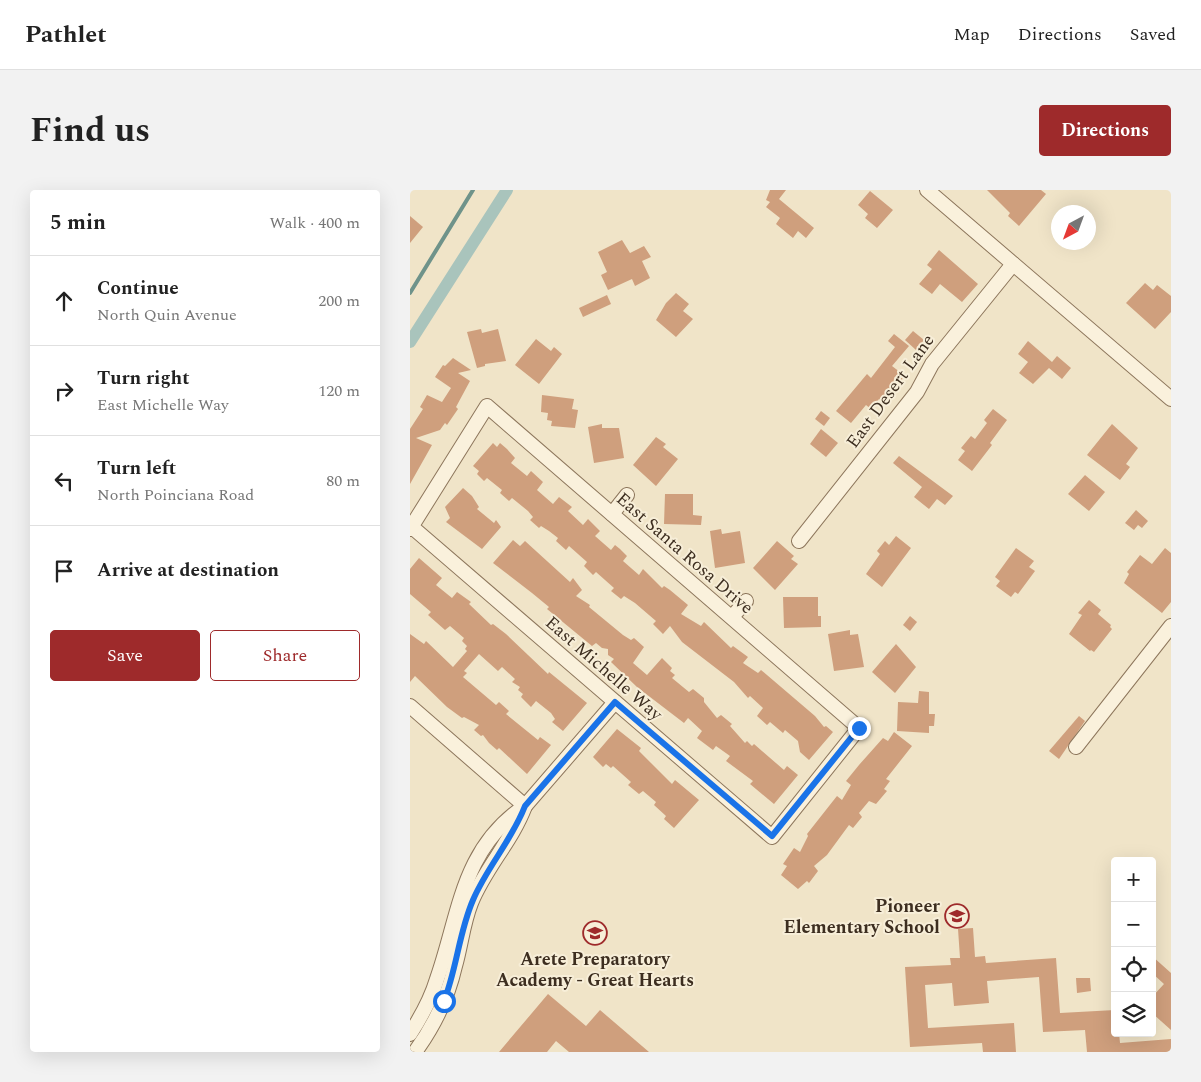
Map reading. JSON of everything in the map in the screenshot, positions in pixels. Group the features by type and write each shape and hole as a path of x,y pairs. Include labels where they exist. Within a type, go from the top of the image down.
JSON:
{"street":[{"path":"927,190 1171,398"},
{"name":"East Desert Lane","path":"799,541 917,392 932,364 1013,264"},
{"name":"East Santa Rosa Drive","path":"411,528 487,406 859,728 772,836"},
{"path":"612,514 627,495"},
{"name":"East Michelle Way","path":"411,528 772,836"},
{"path":"732,617 746,600"},
{"path":"1076,747 1171,626"},
{"path":"410,1034 437,982 459,899 474,864 506,818 525,806 615,702"},
{"path":"410,706 525,806"},
{"path":"415,1052 436,1018 451,982 464,925 472,903 490,865 517,827 525,806"}],"building":[{"path":"770,190 786,190 779,199 814,228 806,238 798,231 793,238 776,224 780,218 766,207 770,202 766,200"},
{"path":"987,190 1041,190 1046,194 1019,226 1008,216 1010,213"},
{"path":"870,191 893,210 877,228 865,218 868,214 858,205"},
{"path":"410,216 423,227 410,243"},
{"path":"622,240 630,253 644,246 651,257 642,261 650,278 635,286 632,279 608,290 601,275 607,272 598,252"},
{"path":"939,250 978,284 962,302 940,284 932,294 919,284 932,269 927,265"},
{"path":"1145,283 1153,290 1157,285 1171,296 1171,312 1155,329 1126,303"},
{"path":"676,293 689,304 683,311 693,319 676,337 656,320 666,303"},
{"path":"607,295 611,304 583,317 579,308"},
{"path":"481,329 482,333 498,329 506,361 485,364 485,366 477,368 467,332"},
{"path":"913,331 924,340 916,350 905,340"},
{"path":"894,334 909,346 892,366 905,376 882,401 879,399 871,409 866,405 851,423 836,411 867,374 871,378 895,347 888,341"},
{"path":"536,339 551,351 554,347 562,354 539,384 515,365"},
{"path":"1028,341 1052,362 1057,356 1071,368 1062,379 1049,368 1033,384 1019,373 1028,362 1018,354"},
{"path":"453,358 471,370 458,373 470,381 456,407 458,409 447,425 445,423 440,430 416,438 432,445 410,484 410,429 423,409 420,407 427,395 442,402 451,388 435,377 443,365 445,366"},
{"path":"542,395 574,399 572,409 578,410 575,428 551,426 552,421 547,420 548,413 541,412"},
{"path":"993,409 1007,420 990,443 992,445 972,471 958,460 965,451 961,448 971,436 975,439 987,423 984,420"},
{"path":"821,411 830,418 824,426 815,419"},
{"path":"602,424 602,428 619,428 624,458 594,463 588,427"},
{"path":"1112,424 1138,448 1126,464 1130,467 1120,480 1087,455"},
{"path":"821,429 838,443 826,457 810,444"},
{"path":"656,437 666,444 663,447 678,459 656,486 633,465"},
{"path":"493,443 497,447 500,443 507,449 515,458 511,463 527,476 531,471 543,482 537,490 553,504 559,497 572,507 568,511 583,525 588,519 600,531 595,536 611,550 615,545 620,549 627,556 623,561 639,575 643,569 662,588 664,586 688,605 681,614 701,626 704,622 731,648 733,646 748,657 743,663 758,673 761,670 815,716 824,727 826,726 833,732 809,760 800,752 798,741 785,730 783,733 770,722 767,725 757,716 763,708 750,696 748,698 734,682 682,642 670,626 663,634 653,624 656,621 635,603 624,596 621,599 611,591 614,588 596,572 593,575 584,566 587,562 569,546 566,550 556,541 558,538 541,526 539,528 530,520 533,517 528,511 512,498 509,501 500,493 502,490 487,478 484,481 477,474 479,471 473,466"},
{"path":"899,456 953,496 945,505 937,499 929,509 914,497 922,487 893,463"},
{"path":"1085,475 1105,492 1089,511 1068,494"},
{"path":"463,488 472,496 479,507 477,509 494,523 496,520 501,527 482,549 446,522 450,518 445,507"},
{"path":"665,494 693,494 693,515 702,516 701,525 664,524"},
{"path":"1136,510 1148,521 1142,528 1138,525 1134,530 1125,523"},
{"path":"721,529 722,534 740,531 745,563 715,568 710,531"},
{"path":"896,536 911,548 882,587 866,574 880,554 877,551 885,541 889,545"},
{"path":"513,540 520,546 525,541 570,582 573,578 582,590 576,596 590,605 589,607 623,635 631,640 634,638 644,647 633,663 647,675 662,658 672,668 670,671 675,675 672,678 689,692 693,689 704,698 704,702 717,718 721,715 732,724 730,726 745,743 747,741 752,746 754,744 784,770 787,766 798,775 774,804 750,784 753,781 726,761 730,756 716,746 713,750 697,738 702,731 688,718 684,723 637,687 611,662 614,659 608,655 608,649 602,648 596,643 592,646 547,609 549,607 493,563"},
{"path":"777,541 794,556 791,559 798,564 775,590 753,568"},
{"path":"1016,548 1034,561 1029,567 1035,571 1018,594 1015,592 1011,597 996,586 1000,581 995,577"},
{"path":"1165,548 1171,553 1171,602 1162,613 1124,583 1129,574 1127,572 1140,555 1152,564"},
{"path":"419,558 442,578 436,585 452,598 457,592 471,602 469,604 491,625 493,624 506,634 548,674 549,672 587,703 563,731 552,722 555,719 551,713 536,701 531,707 521,697 523,694 518,690 520,687 512,682 515,679 502,667 498,671 479,654 464,671 467,673 463,677 496,705 499,702 509,711 506,714 538,740 540,737 551,745 527,774 499,748 497,750 483,735 481,736 474,730 479,725 464,717 462,718 447,707 415,676 410,682 410,634 424,644 426,641 453,667 467,651 465,649 467,646 462,641 464,638 450,626 445,630 428,615 431,612 410,594 410,569"},
{"path":"783,597 818,597 818,616 821,616 821,627 784,628"},
{"path":"1089,600 1101,610 1098,614 1111,625 1112,629 1094,652 1090,651 1069,634 1082,615 1078,613"},
{"path":"910,616 917,622 910,631 903,625"},
{"path":"850,630 850,635 858,634 864,667 834,671 828,634"},
{"path":"896,644 916,667 895,693 872,672"},
{"path":"919,691 929,692 929,714 935,714 934,726 929,726 929,733 897,731 898,702 918,703"},
{"path":"1079,716 1085,721 1059,759 1049,751"},
{"path":"617,729 641,748 639,751 672,784 675,780 699,800 674,828 664,819 666,816 654,805 656,802 643,791 639,794 628,785 631,782 613,766 611,768 606,764 603,767 593,757"},
{"path":"894,732 912,746 886,779 890,781 884,789 887,791 876,804 869,801 859,813 862,817 853,828 849,825 827,855 814,866 818,871 809,883 807,881 798,889 781,875 787,866 783,864 794,848 800,852 808,836 807,834 837,796 842,800 851,785 846,781 859,765 883,738 888,741"},
{"path":"973,928 975,957 985,956 986,963 1056,958 1060,1013 1111,1010 1111,1037 1119,1037 1120,1043 1171,1039 1171,1052 1087,1052 1085,1030 1043,1032 1039,977 987,981 989,1003 954,1006 952,983 925,985 928,1028 1014,1023 1016,1052 983,1052 982,1043 910,1047 905,967 951,965 950,958 960,958 958,929"},
{"path":"1156,960 1171,973 1171,1030 1156,1017 1156,993 1164,984 1156,977"},
{"path":"1076,978 1090,978 1091,991 1077,993"},
{"path":"548,994 586,1026 600,1010 649,1052 569,1052 556,1041 547,1052 499,1052"}],"waterway":[{"path":"410,293 473,190"},
{"path":"410,342 507,190"}],"place":[{"name":"Pioneer Elementary School","path":"957,916"},
{"name":"Arete Preparatory Academy - Great Hearts","path":"595,933"}],"route":[{"path":"444,1001 455,967 464,925 490,865 517,827 525,806 615,702 772,836 859,728"}]}
